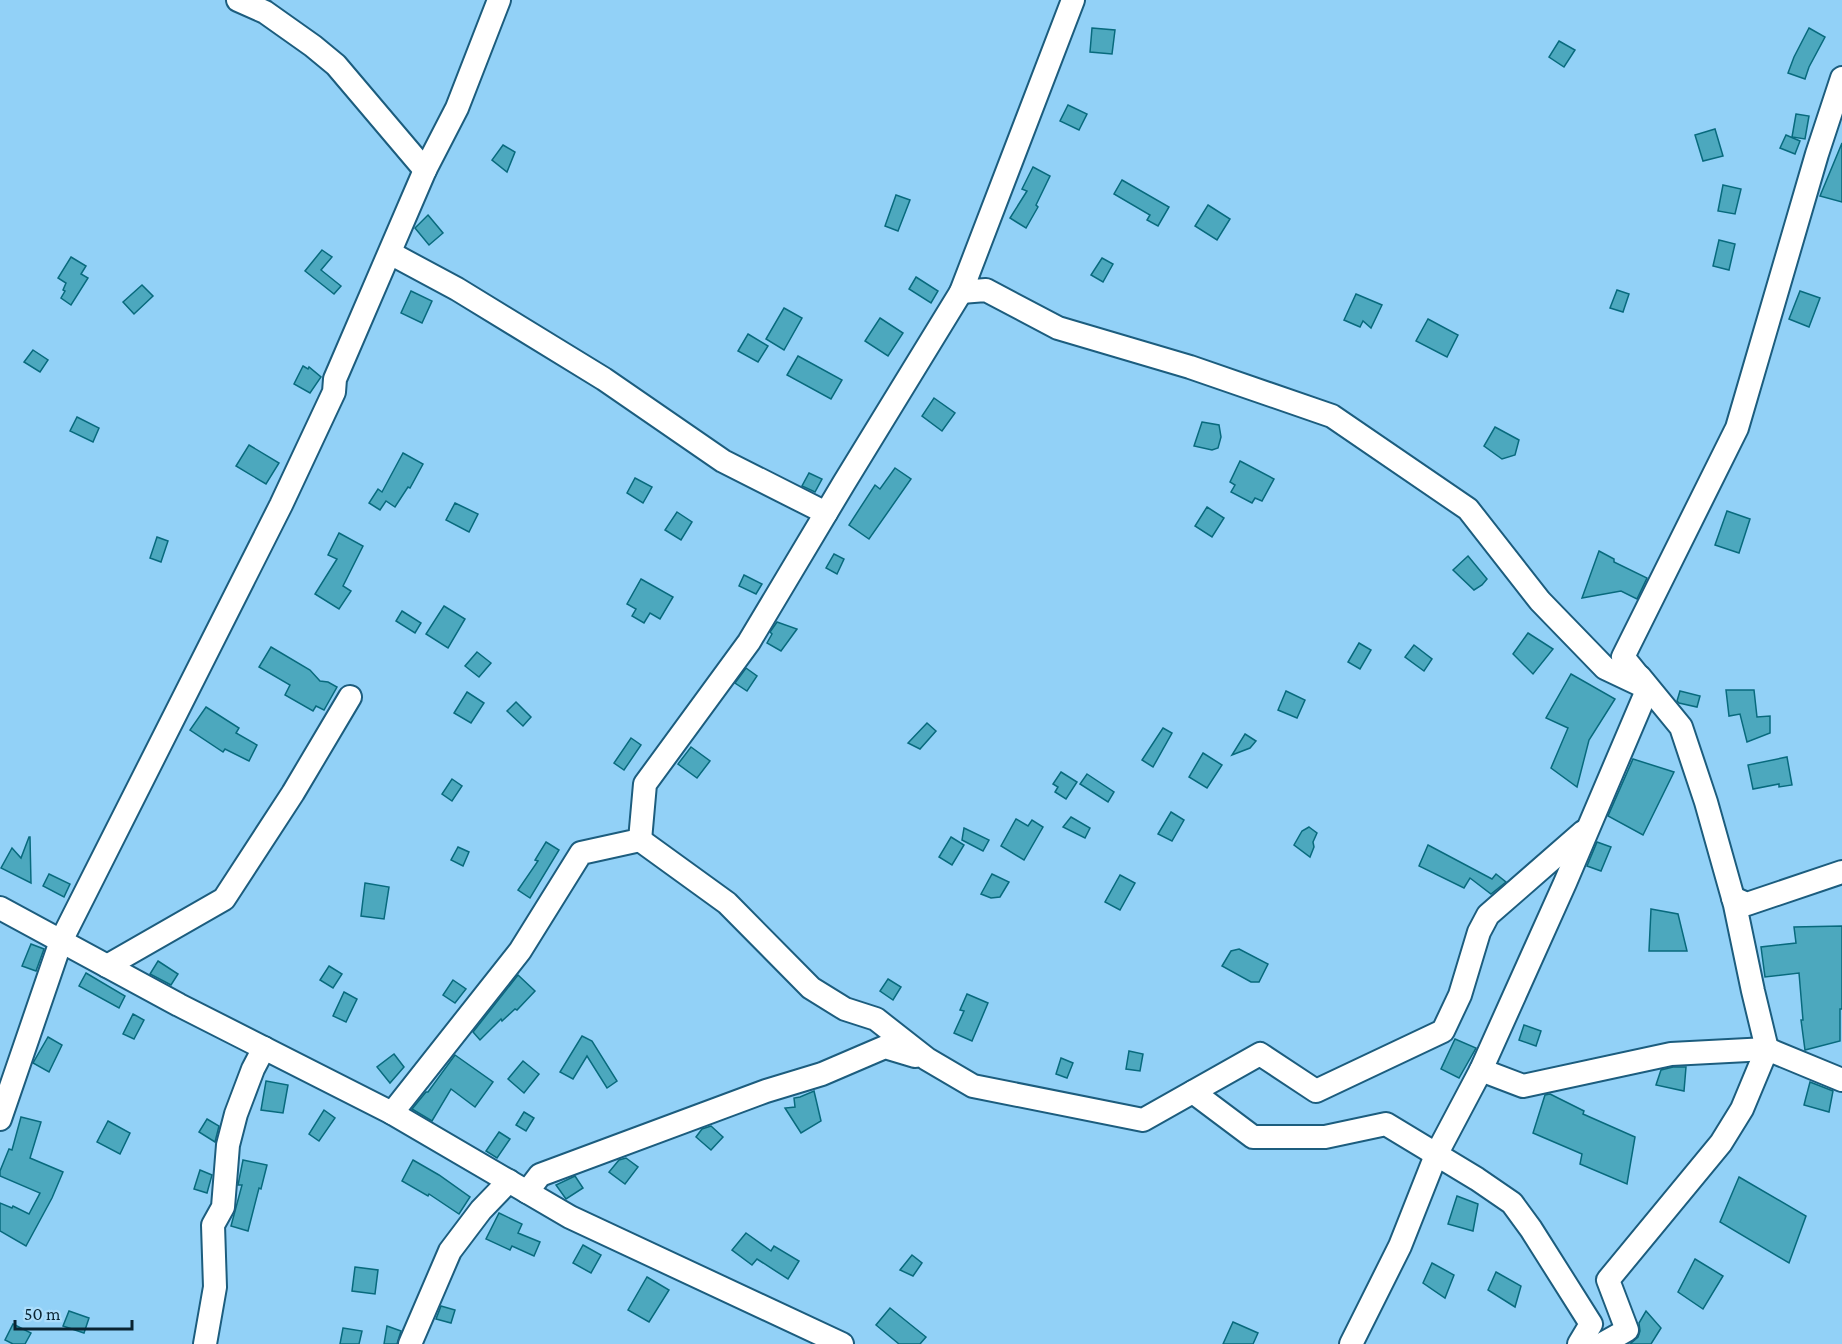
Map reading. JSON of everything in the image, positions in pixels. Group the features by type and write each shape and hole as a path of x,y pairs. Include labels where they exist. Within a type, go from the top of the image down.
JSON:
{"street":[{"path":"238,0 265,12 336,65 425,170"},
{"path":"0,1119 61,941 281,505 334,392 335,379 425,170 457,108 499,0"},
{"path":"640,840 645,784 749,642 962,292 1073,0"},
{"path":"1623,657 1737,428 1817,154 1840,89"},
{"path":"390,253 457,290 604,379 723,460 826,513"},
{"path":"962,292 986,290 1058,328 1190,367 1332,416 1468,509 1540,601 1605,668 1648,687"},
{"path":"1623,657 1648,687"},
{"path":"1602,1344 1628,1330 1608,1280 1721,1143 1742,1109 1767,1049 1733,898 1706,802 1681,727 1623,657"},
{"path":"1351,1344 1400,1246 1436,1155 1481,1070 1565,883 1648,687"},
{"path":"108,966 224,899 293,793 350,696"},
{"path":"392,1113 520,951 581,853 640,840 727,903 811,988 845,1009 876,1019 927,1059 973,1086 1143,1120 1260,1054 1316,1091 1443,1031 1460,995 1479,932 1488,915 1587,830"},
{"path":"1733,898 1747,904 1842,872"},
{"path":"0,908 179,1005 392,1113 570,1217 842,1344"},
{"path":"410,1344 450,1251 481,1210 518,1187 540,1175 766,1091 822,1074 885,1047 927,1059"},
{"path":"205,1344 215,1287 213,1225 223,1207 228,1145 236,1114 253,1069 264,1048"},
{"path":"1481,1070 1523,1086 1671,1054 1767,1049 1842,1080"},
{"path":"1193,1092 1253,1137 1325,1137 1386,1124 1477,1179 1512,1203 1531,1228 1591,1324 1579,1344"}],"building":[{"path":"1092,28 1115,30 1112,54 1090,52"},
{"path":"1809,28 1825,37 1805,79 1788,73"},
{"path":"1559,41 1575,50 1564,67 1549,57"},
{"path":"1068,105 1087,114 1079,130 1060,121"},
{"path":"1796,114 1809,116 1805,139 1792,137"},
{"path":"1715,129 1723,156 1703,161 1695,135"},
{"path":"1786,135 1800,141 1795,154 1780,148"},
{"path":"1842,143 1842,202 1820,196"},
{"path":"503,145 515,152 507,172 492,160"},
{"path":"1033,167 1050,176 1036,205 1038,207 1026,228 1010,218 1027,191 1022,189"},
{"path":"1122,180 1169,207 1158,226 1147,220 1150,215 1114,194"},
{"path":"1723,185 1741,189 1735,214 1718,211"},
{"path":"896,195 910,200 898,231 885,226"},
{"path":"1208,205 1230,219 1217,240 1195,226"},
{"path":"428,215 443,233 429,245 415,228"},
{"path":"1719,240 1735,244 1729,270 1713,266"},
{"path":"322,250 332,257 321,270 341,286 334,294 305,271"},
{"path":"71,257 86,266 81,274 88,278 71,305 61,298 66,283 58,278"},
{"path":"1102,258 1113,264 1103,282 1091,275"},
{"path":"916,277 938,291 931,303 909,289"},
{"path":"142,285 153,296 134,314 123,302"},
{"path":"1617,290 1629,294 1623,312 1610,308"},
{"path":"411,291 432,301 422,323 401,313"},
{"path":"1800,291 1820,298 1809,327 1789,319"},
{"path":"1356,294 1382,305 1371,328 1363,321 1360,327 1344,320"},
{"path":"784,308 802,318 784,350 766,339"},
{"path":"880,318 903,333 888,356 865,341"},
{"path":"1428,319 1458,335 1447,357 1416,341"},
{"path":"748,334 768,346 758,362 738,351"},
{"path":"33,350 48,360 40,372 24,362"},
{"path":"798,356 842,380 831,399 787,375"},
{"path":"303,366 308,369 309,367 321,377 310,393 294,384"},
{"path":"934,398 955,413 942,431 922,416"},
{"path":"77,417 99,428 93,442 70,431"},
{"path":"1202,422 1219,425 1221,437 1218,448 1212,450 1194,446"},
{"path":"1495,427 1519,440 1515,455 1502,459 1484,446"},
{"path":"249,445 279,463 266,484 236,466"},
{"path":"403,453 423,464 410,488 408,487 395,507 386,501 380,510 369,503 378,489 382,492"},
{"path":"1240,461 1274,479 1262,501 1255,498 1252,503 1231,492 1235,485 1230,482"},
{"path":"895,468 911,479 869,539 849,525 875,485 880,489"},
{"path":"809,473 822,479 815,492 802,486"},
{"path":"635,478 652,487 643,503 627,493"},
{"path":"455,503 478,514 469,532 446,520"},
{"path":"1207,507 1224,518 1212,537 1195,526"},
{"path":"1727,511 1750,519 1739,553 1715,545"},
{"path":"677,512 692,522 681,540 665,530"},
{"path":"339,533 363,546 343,586 351,591 339,609 315,594 337,559 328,555"},
{"path":"157,537 168,541 161,562 150,558"},
{"path":"1599,551 1614,559 1614,562 1647,578 1637,599 1621,591 1582,598"},
{"path":"834,554 844,559 837,574 826,568"},
{"path":"1468,556 1487,579 1474,590 1453,570"},
{"path":"744,575 762,584 756,594 739,586"},
{"path":"641,579 673,597 660,619 650,613 644,623 632,616 636,609 627,604"},
{"path":"444,606 465,619 448,648 426,634"},
{"path":"402,611 421,623 415,633 396,621"},
{"path":"777,622 797,629 781,651 767,643 772,634 770,632"},
{"path":"1528,633 1553,649 1533,674 1513,654"},
{"path":"1359,643 1371,650 1360,669 1348,662"},
{"path":"1414,645 1432,659 1424,671 1405,657"},
{"path":"271,647 310,670 320,681 337,687 324,710 316,706 313,711 285,695 290,685 259,667"},
{"path":"477,652 491,663 479,677 465,666"},
{"path":"746,668 757,676 747,691 735,683"},
{"path":"1571,674 1615,699 1589,740 1577,787 1551,768 1568,728 1546,718"},
{"path":"1726,690 1754,690 1757,717 1770,716 1770,733 1747,742 1740,714 1729,716"},
{"path":"1286,691 1305,700 1297,718 1278,710"},
{"path":"1680,691 1700,696 1697,707 1679,703 1677,701"},
{"path":"467,692 484,703 471,723 454,713"},
{"path":"516,702 531,717 523,726 507,711"},
{"path":"206,707 239,728 236,733 257,745 249,761 225,749 223,752 190,730"},
{"path":"927,723 936,731 920,749 908,743"},
{"path":"1163,728 1172,733 1153,767 1142,760"},
{"path":"1245,734 1256,741 1250,748 1232,755"},
{"path":"631,738 641,745 624,770 614,763"},
{"path":"691,747 710,761 697,778 678,764"},
{"path":"1203,753 1222,765 1207,788 1189,777"},
{"path":"1787,757 1792,785 1779,787 1779,784 1753,789 1748,765"},
{"path":"1633,759 1674,772 1643,835 1608,816"},
{"path":"1061,772 1077,782 1066,799 1055,792 1058,787 1053,784"},
{"path":"1087,774 1114,792 1108,802 1080,784"},
{"path":"452,779 462,786 452,801 442,794"},
{"path":"1171,812 1184,820 1172,841 1158,834"},
{"path":"1071,817 1090,828 1085,838 1063,827"},
{"path":"1016,819 1028,826 1032,820 1043,827 1024,860 1001,846"},
{"path":"1309,827 1317,833 1310,857 1294,845 1302,831"},
{"path":"964,828 989,840 983,851 962,840"},
{"path":"29,837 31,883 1,868 12,848 21,858"},
{"path":"951,837 964,845 952,865 939,857"},
{"path":"546,842 559,850 530,898 518,890 538,861 535,860"},
{"path":"1597,842 1611,847 1601,871 1587,866"},
{"path":"1428,845 1492,879 1496,874 1506,882 1491,894 1470,878 1464,888 1419,866"},
{"path":"458,847 469,852 463,866 451,860"},
{"path":"49,874 70,884 64,897 43,886"},
{"path":"992,874 1009,882 1000,897 991,898 981,894"},
{"path":"1120,875 1135,883 1120,910 1105,902"},
{"path":"365,883 389,887 384,919 361,916"},
{"path":"1651,909 1678,914 1687,951 1649,951"},
{"path":"1842,926 1840,1041 1805,1050 1799,973 1765,977 1761,947 1796,943 1794,927"},
{"path":"31,944 44,949 36,971 22,966"},
{"path":"1239,949 1268,964 1259,982 1251,982 1222,966 1231,951"},
{"path":"158,961 178,974 171,985 150,974"},
{"path":"329,966 342,974 333,988 320,980"},
{"path":"86,973 125,996 119,1008 79,986"},
{"path":"518,975 535,991 517,1010 515,1009 502,1021 501,1019 480,1040 473,1032"},
{"path":"888,979 901,987 893,1000 880,991"},
{"path":"453,980 466,989 455,1003 443,995"},
{"path":"344,992 357,999 346,1022 333,1016"},
{"path":"967,994 988,1003 972,1041 954,1033 964,1011 960,1010"},
{"path":"133,1014 144,1020 134,1039 123,1034"},
{"path":"1524,1025 1541,1031 1536,1046 1519,1040"},
{"path":"582,1036 592,1041 617,1081 607,1088 587,1056 573,1079 560,1072"},
{"path":"48,1037 62,1045 49,1072 33,1063"},
{"path":"1455,1039 1476,1048 1459,1078 1441,1069"},
{"path":"1129,1051 1143,1054 1140,1071 1126,1069"},
{"path":"394,1054 404,1067 390,1083 377,1067"},
{"path":"455,1055 493,1082 475,1107 451,1089 432,1121 412,1109 428,1092"},
{"path":"1061,1058 1073,1063 1067,1078 1056,1074"},
{"path":"523,1061 539,1074 524,1093 508,1079"},
{"path":"1686,1067 1684,1091 1656,1085 1661,1070"},
{"path":"266,1081 288,1085 283,1113 261,1110"},
{"path":"1810,1082 1833,1091 1829,1112 1804,1105"},
{"path":"814,1091 821,1121 801,1133 785,1108 795,1107 794,1098"},
{"path":"1550,1094 1584,1111 1583,1114 1635,1137 1627,1184 1580,1164 1582,1154 1533,1133 1545,1095"},
{"path":"324,1110 335,1118 319,1141 309,1134"},
{"path":"524,1112 534,1118 526,1131 516,1125"},
{"path":"21,1117 41,1122 30,1158 63,1172 26,1246 0,1231 0,1203 12,1208 13,1206 29,1214 40,1193 0,1176 9,1149 12,1150"},
{"path":"207,1119 219,1126 215,1142 199,1132"},
{"path":"108,1121 130,1133 120,1154 97,1142"},
{"path":"711,1126 723,1137 711,1150 696,1137 702,1129"},
{"path":"499,1132 510,1139 497,1158 486,1151"},
{"path":"626,1158 638,1167 625,1184 609,1172 619,1160"},
{"path":"243,1160 267,1165 248,1231 231,1226 242,1185 238,1185"},
{"path":"413,1160 470,1197 459,1214 429,1194 428,1196 402,1181"},
{"path":"200,1170 212,1175 207,1193 194,1189"},
{"path":"575,1176 583,1188 566,1199 556,1185"},
{"path":"1739,1177 1806,1216 1789,1263 1720,1222"},
{"path":"1457,1196 1478,1204 1473,1231 1448,1224"},
{"path":"499,1213 522,1224 518,1233 540,1242 534,1256 512,1246 510,1250 486,1239"},
{"path":"746,1233 771,1251 774,1246 799,1261 788,1279 757,1259 752,1265 732,1250"},
{"path":"583,1245 601,1255 591,1273 573,1263"},
{"path":"912,1255 922,1263 913,1276 900,1270"},
{"path":"1695,1259 1723,1276 1703,1309 1678,1292"},
{"path":"1432,1263 1454,1275 1445,1298 1423,1283"},
{"path":"355,1267 378,1270 375,1294 352,1291"},
{"path":"1496,1272 1521,1286 1515,1307 1488,1290"},
{"path":"647,1277 669,1290 649,1322 628,1310"},
{"path":"441,1306 455,1310 451,1323 436,1319"},
{"path":"890,1308 926,1337 920,1344 899,1344 876,1325"},
{"path":"69,1311 89,1318 84,1333 63,1326"},
{"path":"1646,1311 1661,1328 1651,1344 1630,1344 1638,1337 1639,1323"},
{"path":"1233,1322 1258,1333 1253,1344 1223,1344"},
{"path":"13,1324 31,1333 25,1344 13,1344 5,1340"},
{"path":"387,1326 401,1331 397,1344 384,1344"},
{"path":"343,1328 362,1331 359,1344 340,1344"}]}
